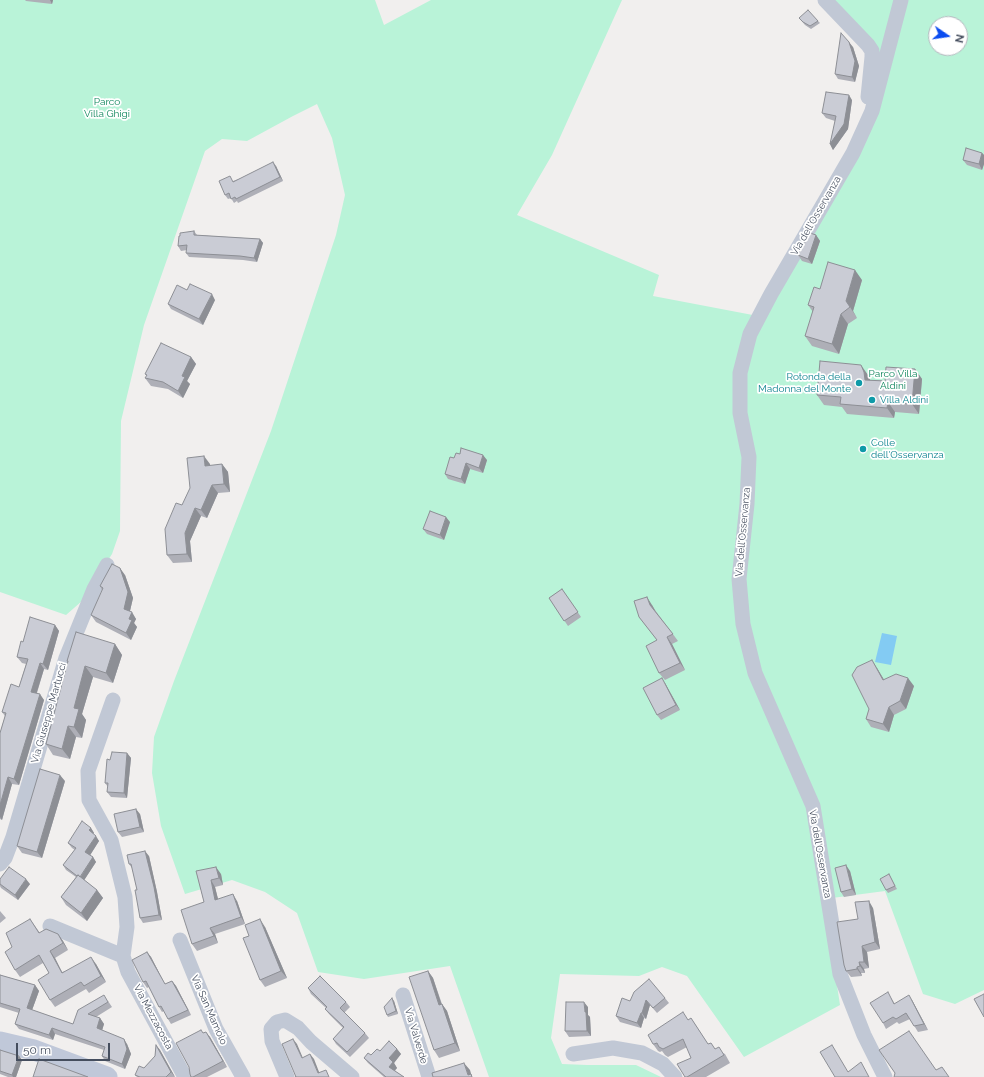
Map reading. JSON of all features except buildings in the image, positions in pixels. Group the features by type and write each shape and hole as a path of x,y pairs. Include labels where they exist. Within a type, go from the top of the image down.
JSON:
{"main road":[{"path":"0,1042 34,1050 107,1077"}],"street":[{"path":"825,0 872,51 868,98 872,111"},
{"name":"Via dell'Osservanza","path":"885,1077 864,1035 840,974 813,806 755,673 743,624 739,579 747,504 749,457 740,413 740,373 750,334 771,294 853,152 872,111 901,0"},
{"name":"Via Giuseppe Martucci","path":"0,864 13,837 66,658 94,589 107,566"},
{"name":"Via Mezzacosta","path":"113,700 88,771 89,800 111,840 125,897 127,927 123,956 128,972 185,1077"},
{"path":"50,926 123,956"},
{"name":"Via San Mamolo","path":"180,940 216,1029 243,1077"},
{"name":"Via Valverde","path":"403,995 429,1077"},
{"path":"287,1077 272,1041 271,1029 277,1022 285,1020 298,1028 311,1042 352,1077"},
{"path":"572,1054 613,1048 642,1053 663,1064 675,1077"}],"green space":[{"path":"0,0 375,0 384,25 431,0 622,0 552,155 517,215 659,275 653,296 758,316 870,115 874,57 820,0 984,0 984,990 955,1004 923,994 885,891 832,898 824,901 840,1005 744,1057 687,976 662,967 639,976 560,974 551,1038 562,1064 636,1065 661,1077 489,1077 450,966 364,979 318,972 297,913 265,892 232,880 185,894 161,826 152,773 154,737 174,681 271,431 336,235 345,195 332,138 317,104 247,141 222,139 205,151 144,325 121,421 120,531 112,554 82,601 66,615 0,592"}],"water":[{"path":"882,633 897,636 891,665 875,662"}],"place":[{"name":"Rotonda della Madonna del Monte","path":"859,383"},
{"name":"Villa Aldini","path":"872,400"},
{"name":"Colle dell'Osservanza","path":"863,449"}],"park label":[{"name":"Parco Villa Ghigi","path":"107,108"},
{"name":"Parco Villa Aldini","path":"893,380"}]}
